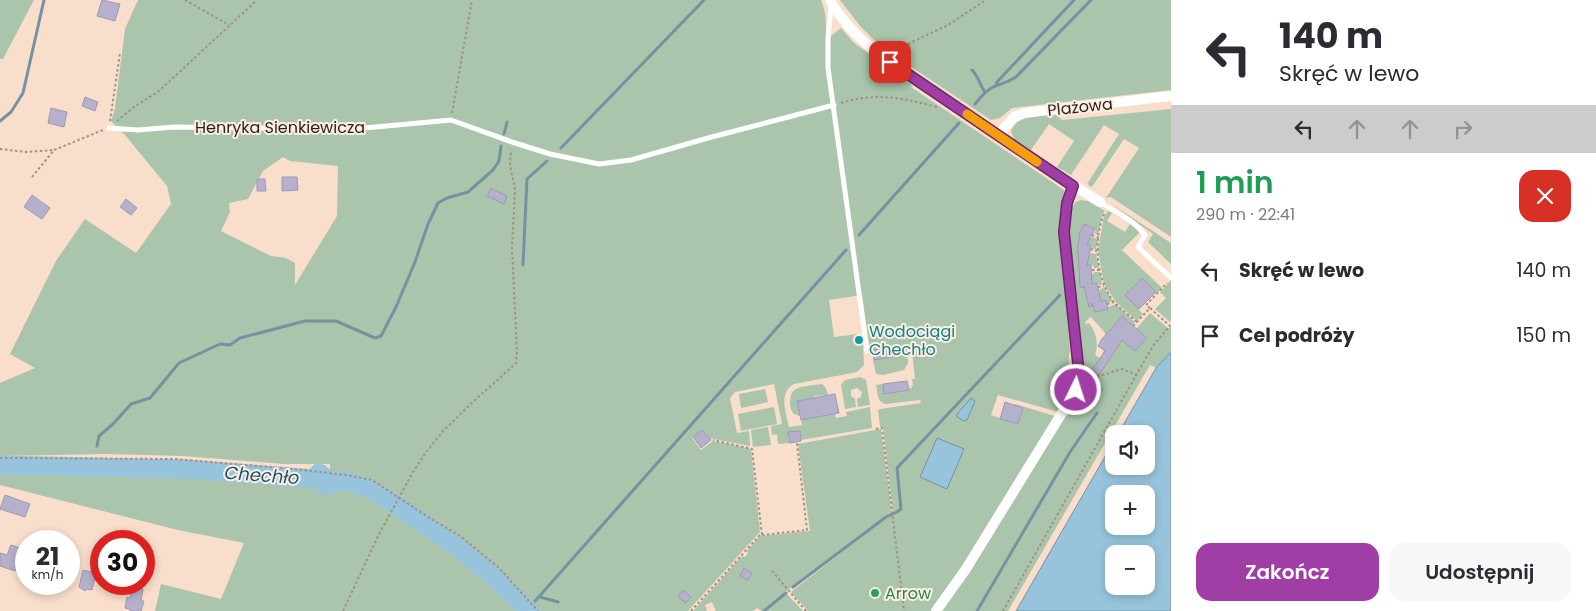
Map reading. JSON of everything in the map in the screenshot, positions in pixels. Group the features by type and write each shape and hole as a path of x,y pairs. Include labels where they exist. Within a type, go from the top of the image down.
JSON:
{"street":[{"path":"830,2 852,30 876,52 918,82 1104,205"},
{"name":"Plażowa","path":"998,135 1014,117 1024,113 1171,96"},
{"path":"936,611 966,569 1076,390 1079,373 1064,232 1067,203 1073,186"}],"lane":[{"path":"830,2 828,68 867,351"},
{"path":"451,120 550,154 599,164 631,160 834,105"},
{"name":"Henryka Sienkiewicza","path":"108,128 138,130 174,128 354,129 451,120"},
{"path":"1104,205 1141,230 1145,235 1138,247 1171,278"}],"path":[{"path":"185,0 229,25"},
{"path":"0,149 26,152 54,150 108,128 134,107 159,91 258,0"},
{"path":"451,120 472,0"},
{"path":"892,56 912,42 948,25 986,0"},
{"path":"108,128 120,53"},
{"path":"834,105 858,97 874,97 909,99 933,106"},
{"path":"343,611 379,534 413,472 427,451 477,398 516,363 512,249 515,189 510,165 512,142"},
{"path":"32,177 54,150"},
{"path":"1104,205 1097,251 1104,286 1114,302 1137,322"},
{"path":"1092,235 1099,238"},
{"path":"1090,250 1097,251"},
{"path":"1092,270 1100,270"},
{"path":"1003,611 1138,375 1147,356 1164,331 1170,326 1146,305 1171,278"},
{"path":"1098,287 1104,286"},
{"path":"1107,304 1114,302"},
{"path":"1133,326 1150,308"},
{"path":"1099,376 1122,369 1138,375"},
{"path":"1086,372 1090,370 1099,376"},
{"path":"1095,387 1099,376"},
{"path":"876,429 882,428 904,611"},
{"path":"713,440 752,449 762,534"},
{"path":"691,611 760,535 807,530 798,443"},
{"path":"0,458 174,460 346,474 372,480 460,536 498,567 538,611"},
{"path":"772,570 806,611"}],"green space":[{"path":"0,0 34,0 3,59 0,59"},
{"path":"138,0 821,0 825,12 826,34 831,36 841,28 853,42 912,85 911,87 1064,190 1065,198 1059,231 1070,350 1069,372 1074,376 1072,388 1058,412 998,395 991,415 1018,424 1023,408 1015,404 1055,416 962,566 931,611 808,611 791,592 891,514 885,516 785,592 803,611 762,611 757,608 753,611 716,611 712,602 705,605 707,611 693,611 742,556 745,557 748,553 747,551 760,536 810,531 798,444 881,429 893,513 883,427 880,427 878,410 921,403 920,400 886,404 879,400 876,385 883,384 885,394 912,388 912,379 915,379 912,351 907,351 908,363 904,370 883,375 876,374 873,360 891,357 891,354 898,353 898,347 870,351 862,295 829,300 834,337 858,334 855,336 856,345 863,344 864,365 857,372 794,384 786,392 784,403 789,427 802,425 801,420 835,414 836,418 847,416 846,412 870,407 872,428 801,440 800,431 790,443 778,444 777,434 772,435 771,426 782,424 774,384 735,392 730,398 737,433 749,431 750,446 709,438 702,430 692,438 701,450 713,441 751,449 760,532 688,611 532,611 485,564 465,547 369,485 330,476 330,464 284,464 183,456 107,454 0,456 0,383 35,368 10,354 56,261 85,219 136,253 171,204 167,186 111,121 115,108 125,29","holes":["283,157 290,161 338,166 337,216 295,285 295,263 286,258 271,256 221,231 230,212 229,203 248,199 263,171"]},
{"path":"840,0 1171,0 1171,90 1012,108 1000,118 991,120 880,46 861,27"},
{"path":"1171,109 1171,237 1111,197 1106,198 1139,148 1124,139 1092,187 1087,184 1119,134 1104,125 1071,175 1057,167 1074,141 1049,124 1031,150 1015,140 1011,131 1019,121 1037,116 1056,114 1062,120"},
{"path":"1081,200 1088,201 1105,211 1102,215 1098,235 1094,233 1096,230 1084,224 1080,232 1098,240 1096,249 1091,249 1092,245 1078,243 1077,252 1096,254 1099,268 1094,268 1093,265 1079,265 1080,274 1100,272 1102,285 1098,283 1084,286 1086,295 1100,292 1100,289 1104,288 1113,301 1107,303 1106,300 1093,303 1095,312 1108,309 1108,307 1116,304 1135,322 1132,325 1122,316 1110,329 1135,351 1147,338 1136,329 1150,313 1169,329 1171,326 1171,352 1156,368 1150,365 1115,425 1105,425 1105,443 1008,611 942,611 970,570 1059,425 1073,407 1083,387 1086,372 1085,370 1083,371 1068,232 1071,208 1076,202","holes":["1091,317 1104,332 1107,345 1100,358 1095,355 1096,338 1089,323 1085,324 1086,321"]},
{"path":"1110,203 1171,243 1171,264 1148,242 1153,234"},
{"path":"1108,211 1112,213 1107,221 1125,232 1130,224 1138,231 1139,233 1122,250 1162,288 1157,293 1142,279 1126,295 1143,314 1137,321 1116,302 1104,284 1098,250 1104,216"},
{"path":"1171,280 1170,322 1155,309 1166,298 1160,292"},
{"path":"860,377 866,380 870,405 858,407 857,399 861,397 862,392 857,388 851,390 851,396 855,399 856,407 845,409 841,385 845,380"},
{"path":"822,384 826,388 828,395 814,396 815,398 800,416 793,413 790,402 794,390"},
{"path":"765,389 768,402 741,408 739,394"},
{"path":"774,407 777,424 741,431 738,414"},
{"path":"768,427 771,445 753,447 751,430"},
{"path":"0,469 174,473 347,484 366,490 430,532 467,560 522,611 155,611 161,584 221,599 244,543 178,530 0,485"}],"water":[{"path":"1171,352 1171,611 1016,611 1105,457 1105,475 1155,475 1155,425 1123,425 1156,368"},
{"path":"971,398 975,401 967,420 964,421 957,417 957,414"},
{"path":"937,438 964,449 947,489 920,477"}],"building":[{"path":"102,0 120,4 115,21 97,16"},
{"path":"85,97 98,102 95,111 82,106"},
{"path":"51,108 67,112 64,127 48,123"},
{"path":"282,177 297,177 298,190 282,191"},
{"path":"257,179 265,179 266,191 257,191"},
{"path":"491,188 507,196 504,204 487,196"},
{"path":"32,195 50,208 42,219 24,207"},
{"path":"126,199 137,208 131,215 120,207"},
{"path":"1084,224 1095,229 1087,244 1091,245 1087,265 1091,265 1092,284 1097,283 1101,301 1106,300 1108,309 1095,312 1092,303 1092,306 1089,307 1084,286 1084,288 1080,287 1077,252 1080,232"},
{"path":"1142,278 1156,292 1139,309 1125,295"},
{"path":"1122,316 1147,338 1135,351 1122,340 1099,375 1092,370 1105,351 1098,346"},
{"path":"890,348 891,357 874,360 873,350"},
{"path":"907,381 909,390 884,394 883,384"},
{"path":"1093,387 1103,389 1092,405 1084,400"},
{"path":"835,394 839,413 801,420 797,401"},
{"path":"1005,402 1023,408 1018,424 1000,419"},
{"path":"702,430 711,440 701,448 693,437"},
{"path":"800,431 801,441 790,443 788,432"},
{"path":"5,495 30,504 25,517 0,509"},
{"path":"11,545 15,546 15,571 0,566 0,553 7,555"},
{"path":"744,568 752,573 748,580 740,576"},
{"path":"83,570 90,572 90,590 85,591 80,588"},
{"path":"683,590 691,597 686,603 678,597"},
{"path":"131,595 142,595 141,601 144,601 141,611 130,611 130,609 125,608 127,597 130,598"}],"waterway":[{"path":"0,121 11,112 23,93 44,0"},
{"path":"561,148 704,0"},
{"path":"996,86 997,82 1074,0"},
{"path":"975,104 993,87 1016,77 1091,0"},
{"path":"972,70 985,92"},
{"path":"504,134 507,122"},
{"path":"859,235 959,123"},
{"path":"97,446 99,436 131,404 150,398 179,363 220,344 230,345 240,338 305,321 336,321 375,338 381,336 396,307 438,203 447,198 468,192 493,170 499,161 501,146"},
{"path":"523,265 527,179 547,161"},
{"path":"528,609 846,250"},
{"path":"793,587 886,517 901,509 897,468 1060,295"},
{"path":"977,611 1070,452 1097,413"},
{"name":"Chechło","path":"73,467 76,462"},
{"name":"Chechło","path":"0,465 186,469 315,479 319,473 322,475 324,485 328,485 330,480 367,487 395,504 457,547 489,573 530,611"},
{"path":"764,611 786,593"},
{"path":"540,597 558,602"}],"slow traffic":[{"path":"967,114 1037,162"}],"place":[{"name":"Wodociągi Chechło","path":"859,340"},
{"name":"Arrow","path":"875,593"}],"route":[{"path":"890,62 1073,186 1067,203 1064,245 1079,373 1076,390"}]}
